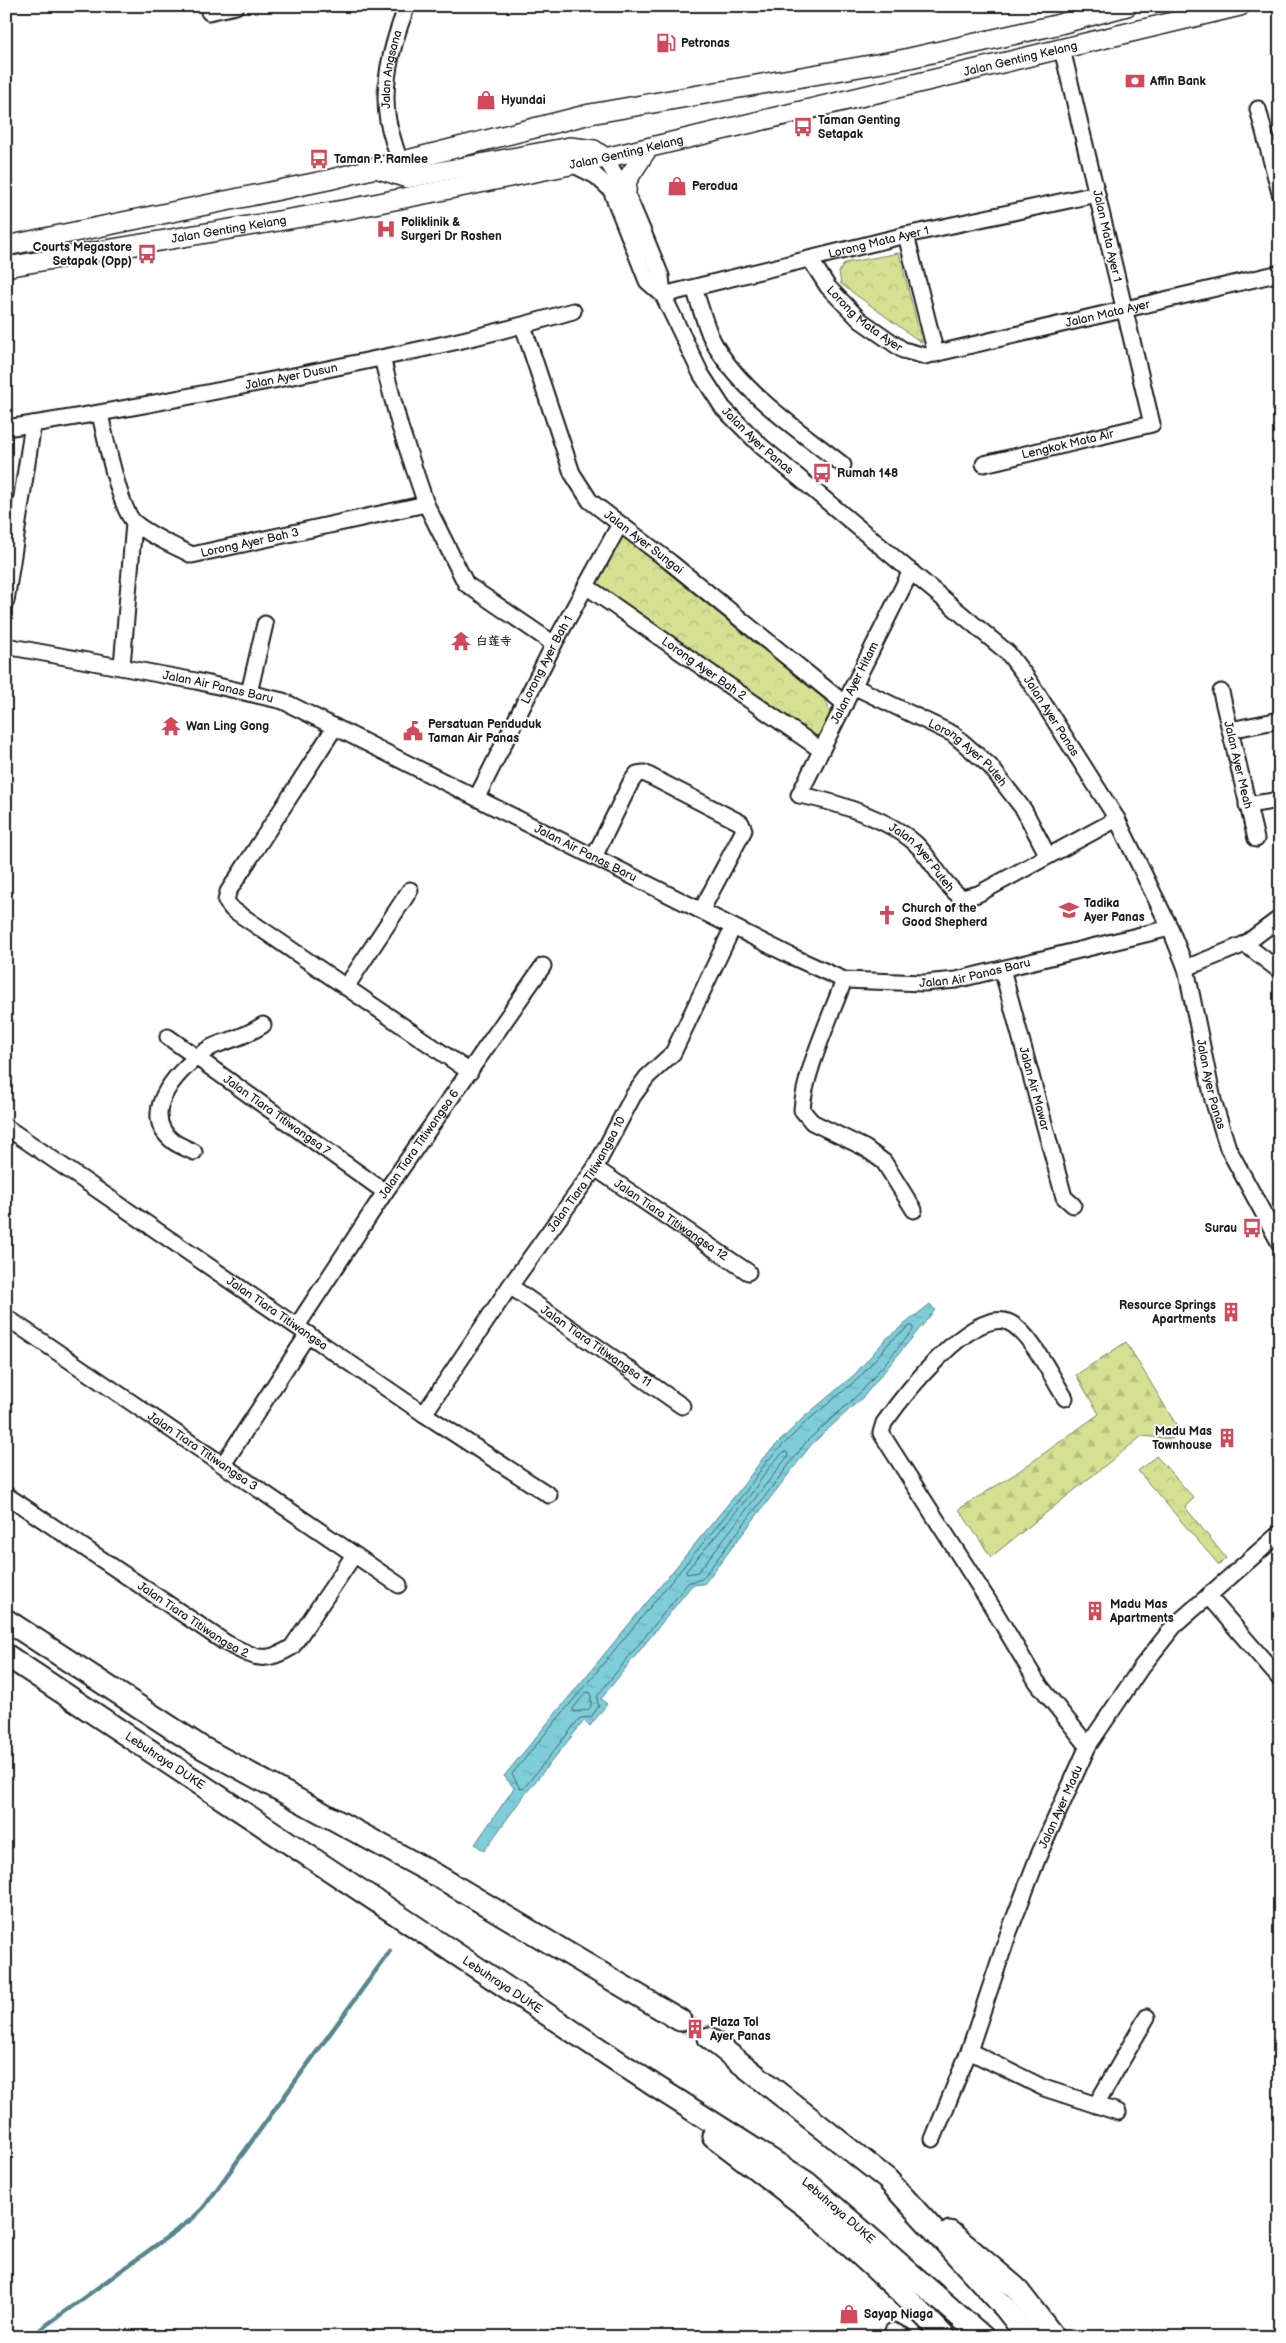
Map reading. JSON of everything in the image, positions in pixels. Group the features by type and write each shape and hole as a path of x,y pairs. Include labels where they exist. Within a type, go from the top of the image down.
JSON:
{"highway":[{"path":"6,1620 201,1747 436,1874 680,2020"},
{"name":"Lebuhraya DUKE","path":"6,1655 655,2086 806,2182 983,2337"},
{"path":"709,2038 887,2179 1015,2287 1054,2337"},
{"path":"655,2086 730,2151 814,2213 907,2298 945,2337"},
{"path":"887,2179 1005,2308 1028,2337"}],"main road":[{"name":"Jalan Genting Kelang","path":"6,246 379,169 583,115 905,59 1056,25 1127,6"},
{"name":"Jalan Genting Kelang","path":"6,268 349,209 574,165 1240,6"},
{"path":"379,169 407,178 570,147 594,150 606,158"},
{"path":"626,192 628,180 648,148"}],"street":[{"path":"209,12 236,6"},
{"name":"Jalan Angsana","path":"400,163 388,120 388,83 395,36 407,6"},
{"name":"Jalan Mata Ayer 1","path":"1062,49 1152,424"},
{"path":"1258,109 1280,193"},
{"name":"Jalan Ayer Panas","path":"606,158 626,192 661,276 663,295 701,374 723,408 761,446 1008,653 1020,667 1117,819 1170,928 1186,968 1213,1100 1228,1148 1280,1244"},
{"name":"Jalan Ayer Panas","path":"574,165 596,176 611,190 647,281 663,295"},
{"name":"Lorong Mata Ayer 1","path":"663,295 906,235 1097,194"},
{"path":"906,235 936,354"},
{"name":"Lorong Mata Ayer","path":"810,259 828,287 860,320 903,350 925,356 936,354"},
{"name":"Jalan Mata Ayer","path":"936,354 1280,273"},
{"path":"694,288 711,336 737,375 789,422 843,465"},
{"name":"Jalan Ayer Dusun","path":"6,428 100,414 382,358 523,326 573,311"},
{"name":"Jalan Ayer Sungai","path":"523,326 572,473 590,500 670,562 845,704"},
{"path":"382,358 400,427 426,504 466,584 498,608 554,644"},
{"path":"100,414 114,470 127,511 134,523 122,666"},
{"path":"6,601 33,424"},
{"name":"Lengkok Mata Air","path":"984,464 1152,424"},
{"name":"Lorong Ayer Bah 3","path":"134,523 192,555 426,504"},
{"name":"Lorong Ayer Bah 1","path":"476,797 554,644 620,524"},
{"name":"Jalan Ayer Hitam","path":"799,796 911,570"},
{"name":"Lorong Ayer Bah 2","path":"586,586 821,750"},
{"path":"249,693 265,624"},
{"name":"Jalan Air Panas Baru","path":"6,646 122,666 283,701 733,927 844,980 924,983 956,980 1170,928"},
{"name":"Lorong Ayer Puteh","path":"853,686 953,734 990,766 1024,810 1048,856"},
{"name":"Jalan Ayer Meah","path":"1221,692 1256,839"},
{"path":"1230,730 1280,720"},
{"path":"335,727 228,892 226,901 232,909 470,1072"},
{"path":"594,857 631,782 637,774 644,773 741,823 744,830 701,911"},
{"name":"Jalan Ayer Puteh","path":"799,796 821,799 896,829 916,844 950,889 962,898 978,894 1117,819"},
{"path":"1247,805 1280,800"},
{"path":"346,987 410,890"},
{"path":"1186,968 1245,944 1280,918"},
{"name":"Jalan Tiara Titiwangsa 10","path":"424,1414 510,1286 595,1168 633,1096 647,1077 673,1053 733,927"},
{"path":"1245,944 1280,971"},
{"name":"Jalan Tiara Titiwangsa 6","path":"224,1463 385,1192 544,966"},
{"name":"Jalan Air Mawar","path":"1002,969 1064,1197 1073,1205"},
{"path":"844,980 810,1072 803,1096 802,1110 812,1122 865,1148 884,1162 914,1210"},
{"path":"194,1152 173,1142 165,1133 158,1117 162,1097 172,1081 211,1047 250,1033 263,1025"},
{"name":"Jalan Tiara Titiwangsa 7","path":"168,1037 385,1192"},
{"name":"Jalan Tiara Titiwangsa","path":"6,1127 424,1414 549,1495"},
{"name":"Jalan Tiara Titiwangsa 12","path":"595,1168 748,1272"},
{"name":"Jalan Tiara Titiwangsa 11","path":"510,1286 682,1406"},
{"name":"Jalan Tiara Titiwangsa 3","path":"6,1317 224,1463 399,1585"},
{"path":"1065,1398 1024,1334 1009,1322 991,1320 960,1338 920,1376 884,1423 881,1433 991,1605 1037,1682 1088,1746"},
{"name":"Jalan Tiara Titiwangsa 2","path":"6,1495 226,1643 255,1658 277,1656 292,1647 354,1555"},
{"name":"Jalan Ayer Madu","path":"933,2139 969,2051 1008,1932 1038,1857 1088,1746 1140,1669 1174,1626 1280,1533"},
{"path":"1208,1596 1280,1680"},
{"path":"1096,2105 1147,2017"},
{"path":"969,2051 1044,2088 1118,2112"}],"green space":[{"path":"899,253 922,343 841,284 839,272 845,263"},
{"path":"623,536 824,699 829,709 829,718 827,727 821,736 814,737 595,583"},
{"path":"1126,1342 1180,1431 1172,1439 1142,1436 991,1557 959,1509 1015,1474 1099,1414 1076,1375"},
{"path":"1156,1456 1194,1498 1185,1507 1226,1558 1219,1565 1138,1471"}],"water":[{"path":"930,1304 935,1310 864,1396 811,1445 704,1584 692,1585 601,1699 607,1704 590,1726 584,1721 522,1798 484,1851 475,1844 514,1788 504,1776 742,1487 763,1458 803,1418 855,1374 887,1338"}],"waterway":[{"path":"30,2337 192,2219 204,2207 390,1951"}],"tunnel":[{"path":"680,2020 709,2038"}],"place":[{"name":"Petronas","path":"666,43"},
{"name":"Affin Bank","path":"1135,81"},
{"name":"Hyundai","path":"486,100"},
{"name":"Taman Genting Setapak","path":"803,127"},
{"name":"Taman P. Ramlee","path":"319,159"},
{"name":"Perodua","path":"677,186"},
{"name":"Poliklinik & Surgeri Dr Roshen","path":"386,229"},
{"name":"Courts Megastore Setapak (Opp)","path":"147,254"},
{"name":"Rumah 148","path":"822,473"},
{"name":"白莲寺","path":"461,641"},
{"name":"Wan Ling Gong","path":"171,726"},
{"name":"Persatuan Penduduk Taman Air Panas","path":"413,731"},
{"name":"Tadika Ayer Panas","path":"1069,910"},
{"name":"Church of the Good Shepherd","path":"887,915"},
{"name":"Surau","path":"1252,1228"},
{"name":"Resource Springs Apartments","path":"1231,1312"},
{"name":"Madu Mas Townhouse","path":"1227,1438"},
{"name":"Madu Mas Apartments","path":"1095,1611"},
{"name":"Plaza Tol Ayer Panas","path":"695,2029"},
{"name":"Sayap Niaga","path":"849,2314"}]}
